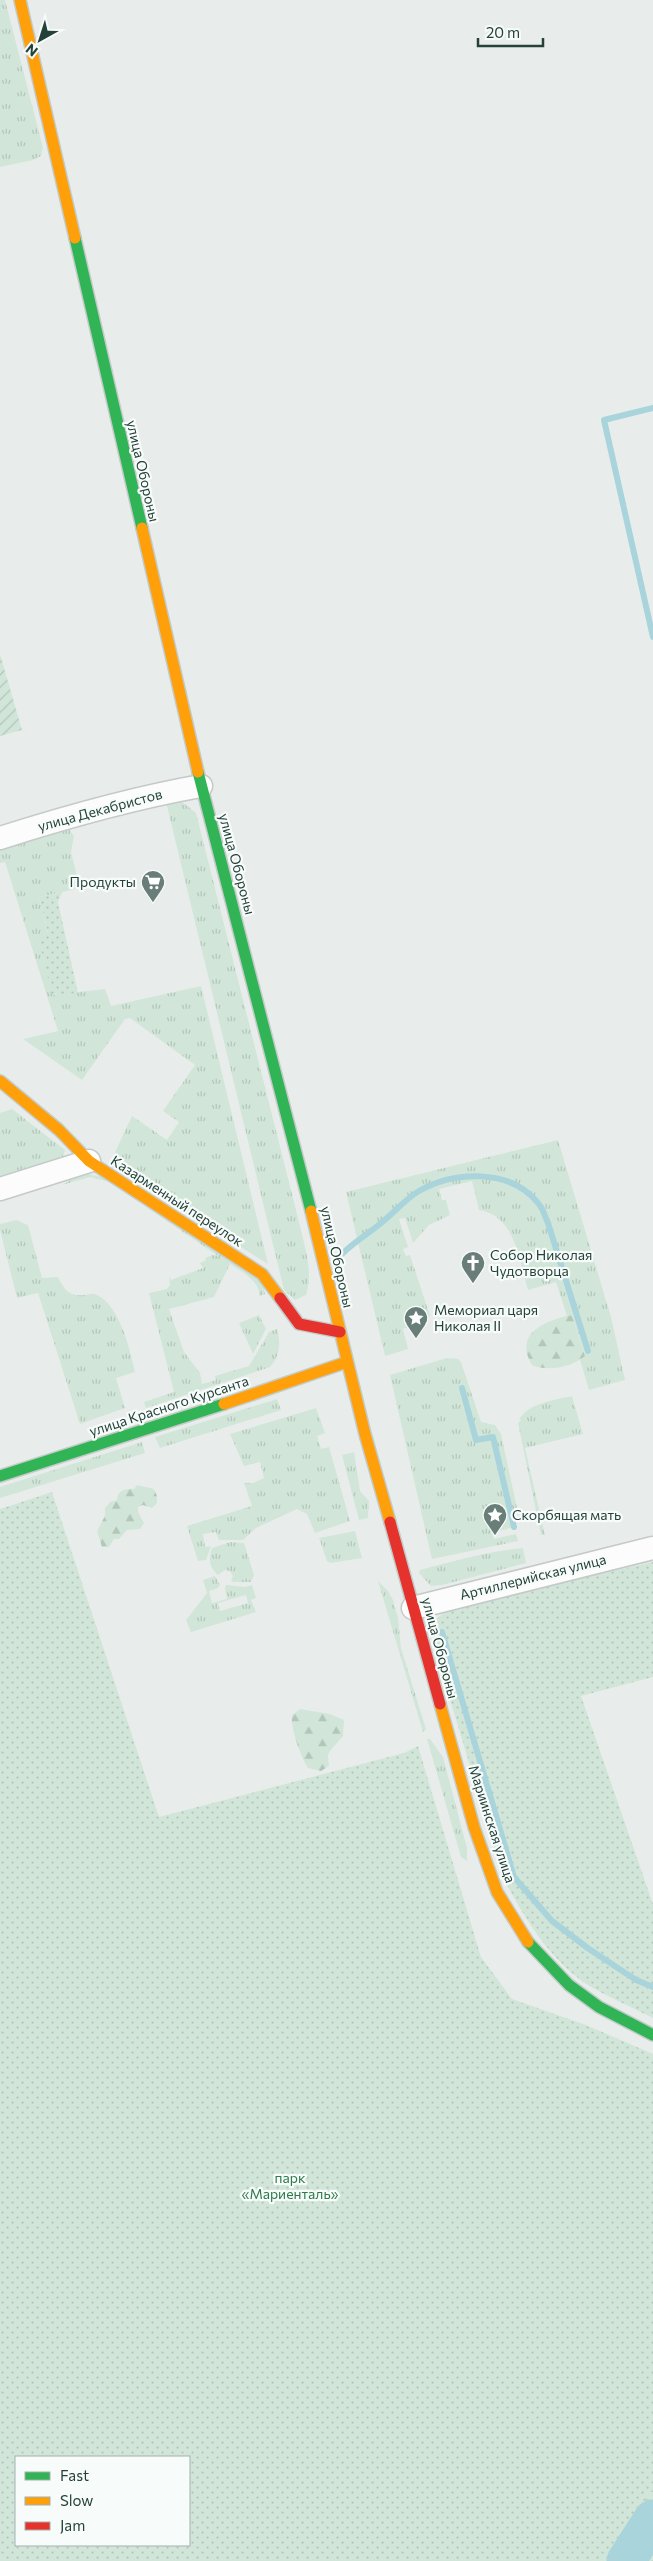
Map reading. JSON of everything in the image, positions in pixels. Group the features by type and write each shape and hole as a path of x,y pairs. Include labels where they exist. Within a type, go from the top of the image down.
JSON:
{"street":[{"name":"улица Обороны","path":"20,0 201,786 303,1178 347,1362 446,1731"},
{"name":"улица Декабристов","path":"0,838 82,813 161,793 201,786"},
{"name":"Казарменный переулок","path":"0,1082 59,1130 89,1161 262,1274 299,1324 340,1332"},
{"path":"0,1188 89,1161"},
{"name":"улица Красного Курсанта","path":"0,1476 279,1386 347,1362"},
{"name":"Артиллерийская улица","path":"413,1608 653,1548"},
{"name":"Мариинская улица","path":"446,1731 485,1859 498,1892 524,1938 555,1974 598,2007 653,2035"}],"green space":[{"path":"0,0 5,0 43,148 41,156 33,160 0,167"},
{"path":"0,654 22,730 0,736"},
{"path":"173,800 181,801 196,813 301,1230 308,1262 309,1279 306,1295 295,1300 284,1290 166,802 169,801 170,804 173,804"},
{"path":"68,828 74,836 71,852 80,888 39,897 48,934 52,995 105,989 111,1006 201,986 268,1264 109,1165 132,1116 167,1140 179,1122 163,1111 195,1065 130,1018 125,1019 82,1080 23,1039 58,1031 5,862 0,863 0,846"},
{"path":"62,892 58,902 78,993 52,995 39,940 48,933 39,897"},
{"path":"12,1109 65,1150 62,1159 0,1182 0,1113"},
{"path":"558,1140 611,1317 625,1380 589,1390 580,1360 585,1355 572,1315 567,1316 556,1282 528,1290 514,1241 501,1221 491,1214 479,1210 472,1181 439,1189 442,1200 446,1200 450,1215 429,1225 413,1243 405,1218 399,1219 408,1247 403,1249 406,1256 410,1255 430,1316 421,1319 422,1322 403,1329 408,1349 385,1356 346,1192"},
{"path":"83,1173 111,1179 263,1283 265,1294 259,1296 259,1291 254,1282 230,1264 214,1297 169,1309 184,1352 200,1373 202,1384 216,1380 215,1376 249,1366 269,1332 277,1329 279,1349 276,1359 270,1367 146,1408 144,1402 174,1392 149,1293 167,1289 170,1285 169,1275 171,1280 203,1268 200,1263 206,1260 205,1258 213,1255 218,1256 110,1182 90,1177 62,1185"},
{"path":"16,1220 28,1225 42,1278 58,1277 65,1288 74,1295 95,1294 104,1299 117,1317 127,1340 135,1372 116,1378 125,1408 80,1424 38,1293 17,1298 0,1230 0,1224"},
{"path":"259,1315 266,1329 253,1354 239,1323"},
{"path":"572,1315 585,1356 567,1366 545,1368 532,1365 527,1354 526,1345 529,1337 542,1325"},
{"path":"447,1358 458,1359 461,1362 481,1422 495,1425 501,1434 517,1508 511,1512 514,1527 492,1533 494,1539 516,1534 518,1541 432,1559 390,1375"},
{"path":"572,1396 583,1434 525,1448 545,1535 541,1535 518,1423 523,1414 535,1406"},
{"path":"277,1399 281,1410 160,1448 155,1437"},
{"path":"316,1408 325,1433 317,1436 321,1449 329,1447 350,1521 315,1533 307,1514 297,1509 256,1528 243,1540 219,1540 216,1532 203,1534 205,1547 211,1546 206,1560 198,1561 187,1526 252,1506 244,1483 253,1483 264,1478 260,1462 244,1466 230,1434"},
{"path":"142,1442 145,1453 0,1498 0,1487"},
{"path":"354,1452 360,1491 369,1501 368,1518 359,1520 342,1455"},
{"path":"137,1485 154,1489 157,1503 152,1508 143,1505 138,1507 138,1512 144,1523 140,1529 127,1530 119,1539 114,1539 109,1547 102,1547 97,1531 105,1516 105,1508 110,1502 117,1500 118,1494 122,1491 134,1489"},
{"name":"парк «Мариенталь»","path":"52,1492 159,1817 404,1753 418,1746 481,1957 512,1999 586,2025 653,2054 653,2483 607,2561 0,2561 0,1509"},
{"path":"355,1531 362,1558 330,1563 327,1561 319,1538"},
{"path":"230,1542 244,1543 254,1575 251,1582 233,1582 231,1581 233,1576 230,1571 225,1570 218,1575 211,1566 210,1556 212,1548"},
{"path":"523,1548 526,1563 442,1585 431,1586 419,1573 420,1570 471,1557"},
{"path":"653,1562 653,1677 581,1696 653,1904 653,2018 588,1985 562,1964 530,1924 505,1881 434,1647 433,1633 437,1618 454,1607"},
{"path":"215,1576 220,1585 218,1588 209,1591 212,1603 227,1599 226,1585 245,1587 252,1585 256,1598 251,1600 256,1612 191,1632 186,1620 207,1593 203,1580","holes":["246,1595 248,1603 220,1611 218,1603"]},
{"path":"378,1581 388,1591 393,1600 398,1618 401,1648 426,1729 423,1732"},
{"path":"300,1709 330,1714 344,1720 343,1736 328,1755 329,1766 321,1771 308,1768 302,1757 292,1720 292,1715"},
{"path":"427,1739 430,1739 443,1757 467,1848 467,1861 461,1857"},
{"path":"653,2483 653,2561 607,2561"}],"waterway":[{"path":"653,408 604,420 653,637"},
{"path":"342,1254 409,1198 433,1184 465,1177 481,1176 513,1184 526,1192 543,1210 588,1351"},
{"path":"462,1388 476,1440 493,1437 514,1527"},
{"path":"442,1632 514,1877 552,1921 589,1949 636,1980 653,1987"},
{"path":"626,2561 653,2519"}],"traffic: fast":[{"path":"75,238 142,528"},
{"path":"198,772 311,1211"},
{"path":"0,1476 224,1404"},
{"path":"528,1942 569,1985 599,2007 653,2035"}],"traffic: slow":[{"path":"20,0 75,238"},
{"path":"142,528 198,772"},
{"path":"0,1081 59,1130 89,1161 262,1274 280,1298"},
{"path":"311,1211 365,1434 390,1522"},
{"path":"224,1404 347,1362"},
{"path":"440,1704 474,1827 497,1892 528,1942"}],"traffic: jam":[{"path":"280,1298 299,1324 340,1332"},
{"path":"390,1522 440,1704"}],"place":[{"name":"Продукты","path":"153,903"},
{"name":"Собор Николая Чудотворца","path":"473,1284"},
{"name":"Мемориал царя Николая II","path":"416,1339"},
{"name":"Скорбящая мать","path":"495,1536"}]}
